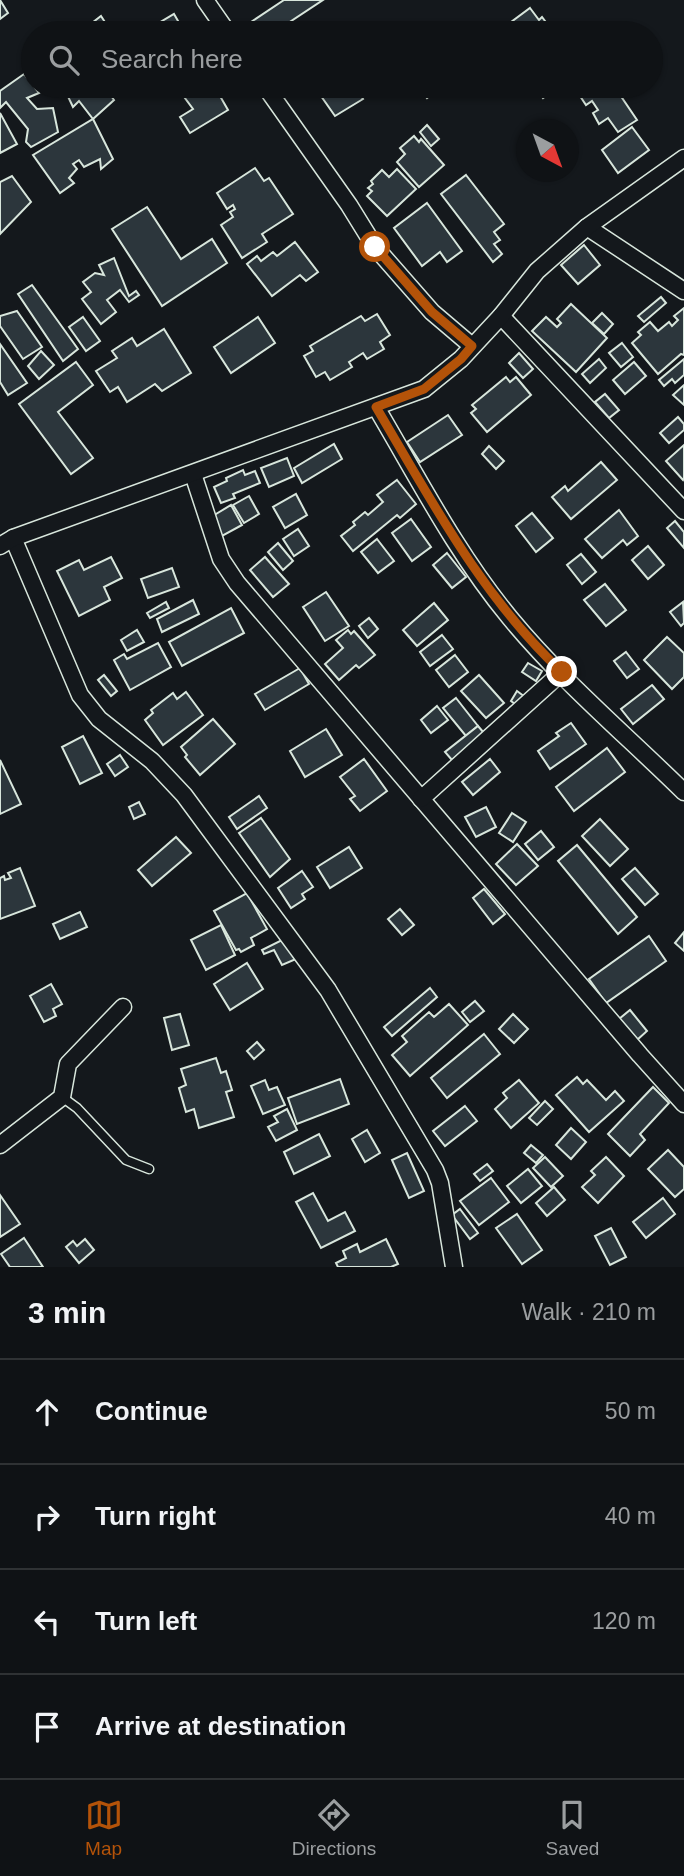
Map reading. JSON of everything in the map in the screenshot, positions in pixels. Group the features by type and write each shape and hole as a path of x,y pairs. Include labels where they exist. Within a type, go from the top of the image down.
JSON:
{"street":[{"path":"208,1 220,21"},
{"path":"273,98 349,205 375,247 432,312 472,346"},
{"path":"454,1267 440,1182 435,1170 337,1004 184,794 152,761 99,719 84,701 7,542 424,389 461,359 501,316 537,271 587,227 684,158"},
{"path":"587,227 684,291"},
{"path":"501,316 684,511"},
{"path":"376,407 455,542 509,617 684,792"},
{"path":"193,474 221,559 237,583 684,1104"},
{"path":"421,799 562,672"},
{"path":"0,1145 62,1097 68,1064 123,1007"}],"lane":[{"path":"62,1097 77,1108 126,1160 149,1169"}],"building":[{"path":"0,0 8,13 0,19"},
{"path":"284,0 323,0 291,21 252,21"},
{"path":"530,8 539,20 542,17 545,21 512,21"},
{"path":"174,14 178,21 162,21"},
{"path":"21,76 21,98 27,98 37,109 53,108 58,132 31,147 26,142 28,129 6,102 0,108 0,91"},
{"path":"69,98 114,100 93,119 79,101 73,107"},
{"path":"185,98 221,98 228,110 190,133 180,117 193,109"},
{"path":"322,98 362,98 363,99 335,116"},
{"path":"581,98 622,98 637,120 618,132 608,118 599,124 593,113 598,110 592,101 586,105"},
{"path":"0,113 17,144 0,153"},
{"path":"93,119 113,159 101,169 100,159 84,167 79,160 73,164 77,169 69,178 74,183 60,193 33,155"},
{"path":"427,125 439,139 431,146 420,132"},
{"path":"632,127 649,150 618,173 602,150"},
{"path":"414,136 419,142 421,139 444,165 419,187 397,162 405,154 400,148"},
{"path":"255,168 264,181 269,178 293,214 262,234 267,242 242,258 221,225 233,217 230,212 235,209 233,205 227,209 217,193"},
{"path":"397,169 416,189 387,216 367,196 372,191 368,188 382,170 389,177"},
{"path":"466,175 504,224 494,232 500,240 494,244 502,254 493,262 441,194"},
{"path":"12,176 31,202 0,234 0,182"},
{"path":"427,203 462,251 447,262 440,252 422,266 394,228"},
{"path":"147,207 181,259 212,239 227,263 162,306 112,229"},
{"path":"295,242 318,272 306,281 300,275 272,296 247,264 257,256 261,261 273,252 277,256"},
{"path":"584,245 600,265 578,284 561,265"},
{"path":"114,258 129,296 136,291 139,295 129,302 120,290 107,300 116,312 101,324 82,299 91,292 83,282 95,273 104,275 99,265"},
{"path":"32,285 78,349 63,361 18,294"},
{"path":"661,297 666,303 644,322 638,316"},
{"path":"571,304 607,338 576,372 532,331 546,317 557,327 561,323 557,319"},
{"path":"684,308 684,355 681,354 658,374 632,343 641,335 638,332 650,322 658,331 669,322 672,326 678,320 674,316"},
{"path":"17,311 42,347 23,359 0,326 0,316"},
{"path":"602,313 613,324 604,334 592,323"},
{"path":"377,314 390,335 380,342 384,349 367,359 363,353 349,362 352,367 330,380 325,372 316,377 304,356 313,351 310,346 361,316 365,321"},
{"path":"83,317 100,341 86,351 69,327"},
{"path":"258,317 275,343 231,373 214,347"},
{"path":"164,329 191,373 162,391 155,384 127,402 118,387 110,392 96,371 117,358 112,351 132,338 137,346"},
{"path":"622,343 633,357 621,367 609,353"},
{"path":"0,344 27,383 8,395 0,382"},
{"path":"41,351 54,365 39,379 28,366"},
{"path":"519,353 533,369 523,378 509,363"},
{"path":"599,359 606,368 590,383 582,374"},
{"path":"684,359 684,375 675,383 672,379 664,386 659,380"},
{"path":"76,362 93,385 58,412 93,458 71,474 19,404"},
{"path":"634,362 646,376 625,394 613,380"},
{"path":"506,377 510,382 516,377 531,395 487,432 471,413 476,409 472,405"},
{"path":"684,385 684,405 673,395"},
{"path":"605,394 619,410 609,418 595,402"},
{"path":"448,415 462,435 420,462 407,442"},
{"path":"678,417 684,424 684,430 669,443 660,433"},
{"path":"334,444 342,459 302,483 294,468"},
{"path":"684,445 684,478 683,480 666,461"},
{"path":"489,446 504,461 496,469 482,454"},
{"path":"287,458 294,476 269,487 261,468"},
{"path":"601,462 617,480 571,519 552,497 565,486 568,491"},
{"path":"243,470 245,475 255,471 260,483 233,494 235,498 221,503 214,487"},
{"path":"397,480 416,504 400,518 397,515 353,551 341,536 355,525 353,522 365,512 368,515 383,502 377,495"},
{"path":"296,494 307,515 285,528 273,507"},
{"path":"249,496 259,514 244,523 233,505"},
{"path":"231,505 242,525 222,536 211,517"},
{"path":"619,510 638,536 627,545 623,540 602,558 585,539"},
{"path":"532,513 553,538 536,552 516,526"},
{"path":"411,519 431,547 412,561 392,533"},
{"path":"675,521 684,532 684,548 667,528"},
{"path":"298,529 309,546 294,556 283,539"},
{"path":"377,539 394,561 378,573 361,552"},
{"path":"278,543 293,561 283,570 268,552"},
{"path":"648,546 664,565 648,579 632,560"},
{"path":"447,553 466,577 452,588 433,565"},
{"path":"581,554 596,572 582,584 567,565"},
{"path":"111,557 122,578 104,587 110,600 79,616 57,571 79,560 84,570"},
{"path":"265,557 289,584 273,597 250,570"},
{"path":"172,568 179,587 148,598 141,579"},
{"path":"605,584 626,610 606,626 584,600"},
{"path":"326,592 349,626 325,641 303,607"},
{"path":"193,600 199,614 162,632 157,619"},
{"path":"166,602 169,608 150,618 147,613"},
{"path":"683,602 684,623 681,626 670,612"},
{"path":"434,603 448,620 417,646 403,630"},
{"path":"231,608 244,633 182,666 169,642"},
{"path":"369,618 378,629 368,638 359,626"},
{"path":"137,630 144,642 127,651 121,640"},
{"path":"348,630 351,634 354,631 375,655 359,668 356,665 339,680 325,664 343,648 336,640"},
{"path":"442,635 453,649 430,666 420,652"},
{"path":"667,637 684,653 684,677 672,689 644,660"},
{"path":"158,643 171,667 130,690 114,660 124,654 127,659"},
{"path":"626,652 639,669 627,678 614,661"},
{"path":"455,655 468,672 449,687 436,670"},
{"path":"528,663 542,671 536,681 522,672"},
{"path":"300,668 309,684 265,710 255,694"},
{"path":"104,675 117,691 111,696 98,680"},
{"path":"479,675 504,703 486,718 461,691"},
{"path":"652,685 664,699 633,724 621,709"},
{"path":"517,691 525,697 519,707 511,701"},
{"path":"186,692 203,715 163,745 145,720 153,713 151,710 173,693 177,699"},
{"path":"456,698 478,726 466,736 443,708"},
{"path":"437,706 448,720 431,733 421,720"},
{"path":"213,719 235,744 200,775 185,757 187,755 181,747"},
{"path":"571,723 586,744 550,769 538,751 559,736 556,733"},
{"path":"478,726 484,733 452,760 445,752"},
{"path":"326,729 342,755 305,777 290,751"},
{"path":"83,736 102,773 80,784 62,747"},
{"path":"607,748 625,772 574,811 556,787"},
{"path":"120,755 128,767 115,776 107,764"},
{"path":"364,759 387,791 360,811 350,799 355,796 340,777"},
{"path":"490,759 500,772 473,795 462,782"},
{"path":"0,760 21,804 0,814"},
{"path":"259,796 267,808 237,829 229,817"},
{"path":"139,802 145,814 134,819 129,807"},
{"path":"486,807 496,827 476,837 465,817"},
{"path":"512,813 526,822 513,842 499,833"},
{"path":"261,818 290,859 270,877 239,833"},
{"path":"600,819 628,849 610,866 582,836"},
{"path":"541,831 554,847 538,860 525,844"},
{"path":"176,837 191,853 152,886 138,870"},
{"path":"517,844 538,866 516,885 496,864"},
{"path":"577,845 637,917 618,934 558,861"},
{"path":"349,847 362,868 330,888 317,867"},
{"path":"20,868 35,906 0,919 0,878 11,878 8,873"},
{"path":"635,868 658,894 645,905 622,879"},
{"path":"302,871 313,887 302,894 305,899 291,908 278,888"},
{"path":"484,889 505,914 493,924 473,898"},
{"path":"247,893 267,929 251,938 254,945 241,952 236,950 214,911"},
{"path":"400,909 414,925 402,935 388,919"},
{"path":"80,912 87,927 60,939 53,924"},
{"path":"221,925 235,955 206,970 191,940"},
{"path":"684,932 684,951 675,943"},
{"path":"649,936 666,961 606,1003 589,979"},
{"path":"286,938 296,959 282,965 274,950 264,954 262,950"},
{"path":"247,963 263,989 230,1010 214,984"},
{"path":"51,984 62,1004 53,1009 56,1016 44,1022 30,996"},
{"path":"430,988 437,997 392,1036 384,1027"},
{"path":"475,1001 484,1011 470,1022 462,1012"},
{"path":"449,1004 468,1025 410,1076 392,1055 407,1042 402,1036 429,1012 434,1017"},
{"path":"630,1010 647,1031 637,1040 619,1019"},
{"path":"180,1014 189,1045 172,1050 164,1018"},
{"path":"513,1014 528,1029 514,1043 499,1029"},
{"path":"484,1034 500,1054 447,1098 431,1078"},
{"path":"257,1042 264,1050 254,1059 247,1051"},
{"path":"216,1058 221,1073 226,1071 232,1090 226,1092 234,1117 199,1128 194,1109 186,1112 179,1088 186,1085 181,1069"},
{"path":"577,1077 583,1084 587,1080 606,1100 615,1091 624,1101 589,1132 556,1095"},
{"path":"340,1079 349,1104 297,1124 288,1098"},
{"path":"265,1080 269,1090 277,1087 285,1105 263,1114 251,1086"},
{"path":"519,1080 539,1103 511,1128 495,1109 507,1098 503,1093"},
{"path":"653,1087 669,1103 640,1134 645,1140 630,1156 608,1134"},
{"path":"545,1101 553,1109 537,1125 529,1118"},
{"path":"465,1106 477,1121 445,1146 433,1131"},
{"path":"287,1109 297,1130 276,1141 268,1127 278,1122 274,1116"},
{"path":"571,1128 586,1142 571,1159 556,1145"},
{"path":"367,1130 380,1153 365,1162 352,1139"},
{"path":"319,1134 330,1156 294,1174 284,1152"},
{"path":"531,1145 543,1155 536,1163 524,1153"},
{"path":"668,1150 684,1167 684,1189 675,1197 648,1169"},
{"path":"407,1153 424,1191 409,1198 392,1160"},
{"path":"545,1157 563,1176 551,1187 533,1168"},
{"path":"606,1157 624,1176 598,1203 582,1187 595,1175 591,1171"},
{"path":"487,1164 493,1171 480,1181 474,1174"},
{"path":"528,1169 542,1186 521,1203 507,1186"},
{"path":"491,1178 509,1202 479,1225 460,1201"},
{"path":"554,1187 565,1200 547,1216 536,1203"},
{"path":"313,1193 328,1221 345,1212 355,1231 321,1248 296,1202"},
{"path":"0,1195 20,1224 0,1237"},
{"path":"663,1198 675,1214 646,1238 633,1222"},
{"path":"460,1209 478,1233 470,1239 452,1215"},
{"path":"517,1214 542,1250 522,1264 496,1228"},
{"path":"611,1228 626,1257 610,1265 595,1236"},
{"path":"24,1238 43,1267 10,1267 1,1254"},
{"path":"85,1239 94,1250 79,1263 66,1247 73,1241 77,1246"},
{"path":"386,1239 398,1264 391,1267 338,1267 336,1263 346,1258 343,1251 357,1244 360,1252"}],"route":[{"path":"375,247 432,312 472,346 461,359 424,389 376,407 455,542 509,617 562,672"}]}
